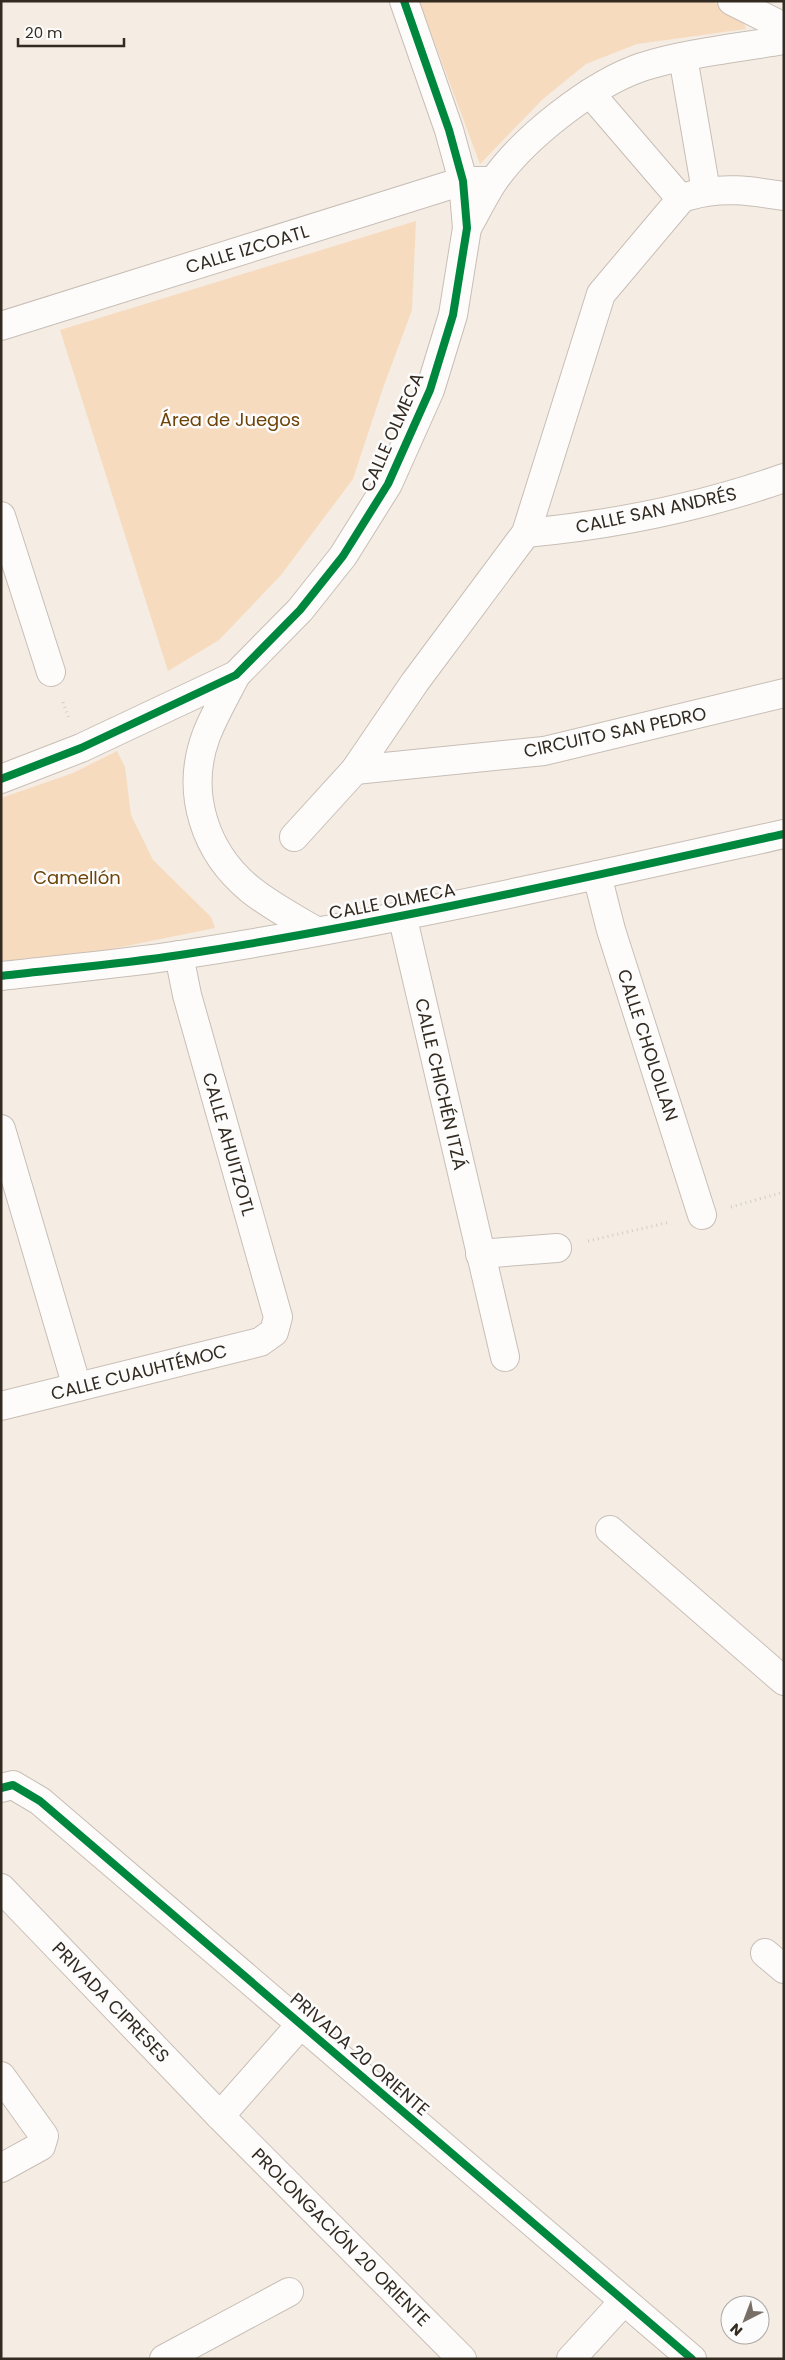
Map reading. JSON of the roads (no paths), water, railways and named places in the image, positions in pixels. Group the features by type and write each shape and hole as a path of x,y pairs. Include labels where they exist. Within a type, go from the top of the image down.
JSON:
{"street":[{"path":"404,1 446,121 463,181 467,228"},
{"path":"732,1 784,27"},
{"path":"467,228 494,181 518,153 548,124 590,92 642,68 683,57 784,40"},
{"path":"683,57 693,195"},
{"path":"590,92 693,195"},
{"name":"CALLE IZCOATL","path":"1,326 463,181 494,181"},
{"path":"294,837 355,770 415,682 526,533 601,294 693,195 741,190 784,196"},
{"name":"CALLE OLMECA","path":"1,779 81,748 236,675 300,610 343,556 388,484 433,380 453,315 467,228"},
{"name":"CALLE SAN ANDRÉS","path":"526,533 580,528 642,517 752,489 784,478"},
{"path":"1,516 51,672"},
{"path":"236,675 214,718 206,738 201,759 198,800 203,822 218,854 234,875 275,907 316,931"},
{"name":"CIRCUITO SAN PEDRO","path":"355,770 544,751 784,693"},
{"name":"CALLE OLMECA","path":"1,976 179,955 316,931 597,875 784,834"},
{"name":"CALLE CHOLOLLAN","path":"597,875 611,930 702,1215"},
{"name":"CALLE CHICHÉN ITZÁ","path":"402,915 505,1357"},
{"name":"CALLE AHUITZOTL","path":"179,955 187,994 278,1317 274,1332"},
{"path":"1,1129 77,1387"},
{"path":"480,1254 557,1248"},
{"name":"CALLE CUAUHTÉMOC","path":"1,1406 260,1342 274,1332"},
{"path":"610,1530 784,1681"},
{"name":"PRIVADA 20 ORIENTE","path":"1,1788 13,1785 40,1800 692,2359"},
{"name":"PRIVADA CIPRESES","path":"1,1888 220,2116"},
{"path":"220,2116 302,2023"},
{"path":"1,2076 44,2136 41,2146 1,2168"},
{"name":"PROLONGACIÓN 20 ORIENTE","path":"220,2116 462,2359"},
{"path":"164,2359 288,2292"},
{"path":"571,2359 624,2302"}],"park label":[{"name":"Área de Juegos","path":"230,419"},
{"name":"Camellón","path":"77,877"}]}
